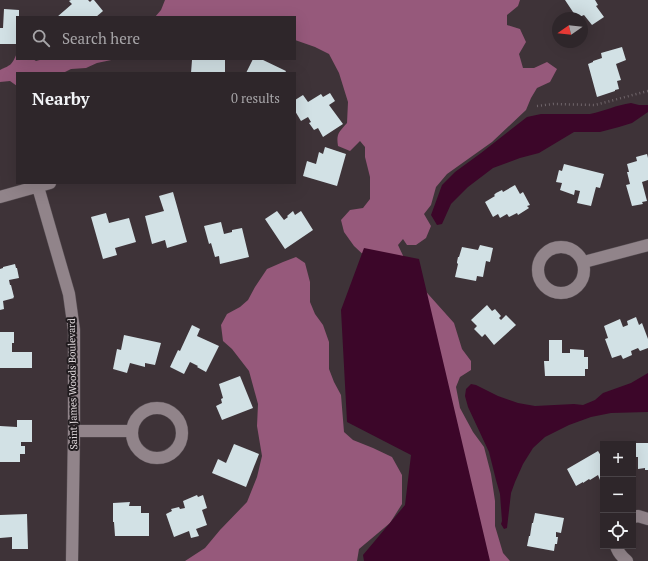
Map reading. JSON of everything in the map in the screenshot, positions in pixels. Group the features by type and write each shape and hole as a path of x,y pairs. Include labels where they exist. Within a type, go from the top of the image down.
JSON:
{"street":[{"path":"0,197 47,184"},
{"name":"Saint James Woods Boulevard","path":"38,187 69,294 74,330 72,561"},
{"path":"584,262 648,245"},
{"path":"152,408 160,408 168,410 175,415 180,422 182,439 172,454 165,458 156,459 141,453 136,447 132,431 138,416 144,411 152,408"},
{"path":"74,431 132,431"},
{"path":"636,516 648,519"},
{"path":"617,549 622,557 627,561"}],"path":[{"path":"537,106 553,104 595,105 648,91"}],"shaded area":[{"path":"165,0 520,0 518,6 507,15 507,25 520,29 526,42 519,54 523,68 534,68 547,62 557,69 550,82 537,88 526,110 492,142 447,174 436,187 431,205 424,214 431,226 426,238 416,245 407,245 403,239 398,245 407,264 420,285 454,323 462,349 471,361 471,370 460,377 456,387 460,408 473,432 484,447 491,474 495,501 495,526 503,553 510,561 464,561 369,260 354,246 344,232 341,220 350,210 363,208 370,199 370,177 365,157 365,147 360,141 350,151 338,146 337,139 339,133 347,123 348,102 339,73 329,54 296,40 296,16 156,16 161,10"},
{"path":"16,55 16,60 36,61 111,60 97,63 86,68 71,69 65,72 16,72 16,85 10,81 0,82 0,70 7,67 14,60"},
{"path":"631,103 648,105 648,112 632,123 619,127 600,132 574,132 539,153 493,168 468,187 451,204 442,224 437,225 431,215 442,185 455,172 527,117 541,114 590,114"},
{"path":"364,248 419,259 490,561 364,561 363,555 405,505 411,455 347,422 341,310"},
{"path":"296,257 305,263 310,282 310,302 315,314 323,325 329,342 329,369 341,395 344,432 353,440 392,457 402,475 402,504 390,523 359,549 357,561 185,561 205,548 247,502 257,477 262,456 257,426 258,404 249,371 232,349 223,341 221,325 227,314 240,307 248,300 267,269"},
{"path":"648,373 648,412 611,413 591,417 569,425 545,437 533,448 523,464 511,493 507,528 504,529 501,524 500,494 489,452 468,407 465,396 466,389 471,384 476,385 498,396 518,403 535,406 583,405 595,400 603,393 631,383"}],"building":[{"path":"88,0 90,2 94,0 103,11 97,16 58,16 72,4 69,1"},
{"path":"565,0 595,0 598,5 596,6 604,17 592,25 588,20 588,12 573,12"},
{"path":"4,9 19,10 19,16 16,16 16,44 0,44 0,28 3,28"},
{"path":"622,47 626,60 616,64 621,80 617,81 619,89 597,97 588,64 602,58 601,53"},
{"path":"192,60 225,60 225,72 191,72"},
{"path":"252,60 263,60 286,71 286,72 246,72"},
{"path":"330,93 335,101 329,105 343,124 323,137 318,128 314,130 309,123 311,122 308,117 301,121 296,113 296,99 303,95 308,102 321,94 323,97"},
{"path":"325,147 346,154 337,186 303,176 307,161 316,164 319,152 323,154"},
{"path":"647,154 648,180 642,182 647,201 642,202 643,204 632,206 626,185 630,184 627,164 637,161 636,157"},
{"path":"564,164 604,174 600,188 596,187 591,206 577,203 580,191 575,190 574,195 560,190 562,183 556,182 559,170 562,171"},
{"path":"515,185 520,194 523,192 530,205 527,206 529,208 518,215 517,213 509,217 507,214 500,218 498,214 493,217 485,202 495,196 494,195 496,193 502,190 503,192"},
{"path":"173,192 187,242 167,248 165,240 152,244 145,216 164,211 159,196"},
{"path":"277,211 284,220 293,211 295,215 301,211 313,230 285,249 265,219"},
{"path":"106,213 109,223 129,218 136,242 115,248 117,255 103,259 91,217"},
{"path":"221,222 224,234 232,232 232,230 242,228 249,257 220,264 219,256 215,257 211,243 209,244 204,226"},
{"path":"480,245 493,248 490,262 486,261 483,277 477,276 476,281 455,277 458,257 462,247 478,250"},
{"path":"15,264 19,278 9,280 14,298 3,301 4,309 0,310 0,269"},
{"path":"487,305 492,311 495,309 501,316 499,318 501,320 506,315 516,325 494,345 485,334 482,337 474,329 477,326 471,320"},
{"path":"636,317 639,325 642,323 648,339 648,348 640,351 638,348 631,351 632,355 623,359 621,355 612,358 605,339 608,338 604,326 620,319 623,327 628,325 627,321"},
{"path":"192,325 200,329 197,336 219,346 206,372 190,362 184,374 170,367 178,350 180,351"},
{"path":"0,332 14,332 12,352 32,352 32,368 0,368"},
{"path":"124,335 161,343 155,365 145,363 145,367 130,363 127,373 113,369 117,349 121,350"},
{"path":"549,340 562,340 562,353 570,353 570,349 584,350 584,357 588,357 588,369 585,369 585,376 545,376 544,361 549,361"},
{"path":"240,376 253,408 222,420 216,406 222,403 221,399 223,398 219,384"},
{"path":"17,420 32,420 32,442 21,442 21,446 25,446 25,454 20,454 20,462 0,462 0,426 17,427"},
{"path":"636,443 648,443 648,470 645,470 645,468 638,469 638,457 636,457"},
{"path":"234,444 259,454 246,487 212,473 218,459 226,463"},
{"path":"598,451 600,454 600,480 598,475 576,486 567,469"},
{"path":"197,495 198,497 203,495 207,508 202,510 207,525 196,529 199,536 191,538 189,531 174,537 166,514 172,511 171,509 179,507 180,509 185,508 183,501"},
{"path":"130,502 129,506 141,506 141,513 149,513 149,536 115,536 113,503"},
{"path":"535,513 564,518 561,533 556,532 556,537 558,537 554,551 527,546"},
{"path":"27,514 28,549 12,549 12,537 0,538 0,515"}]}
